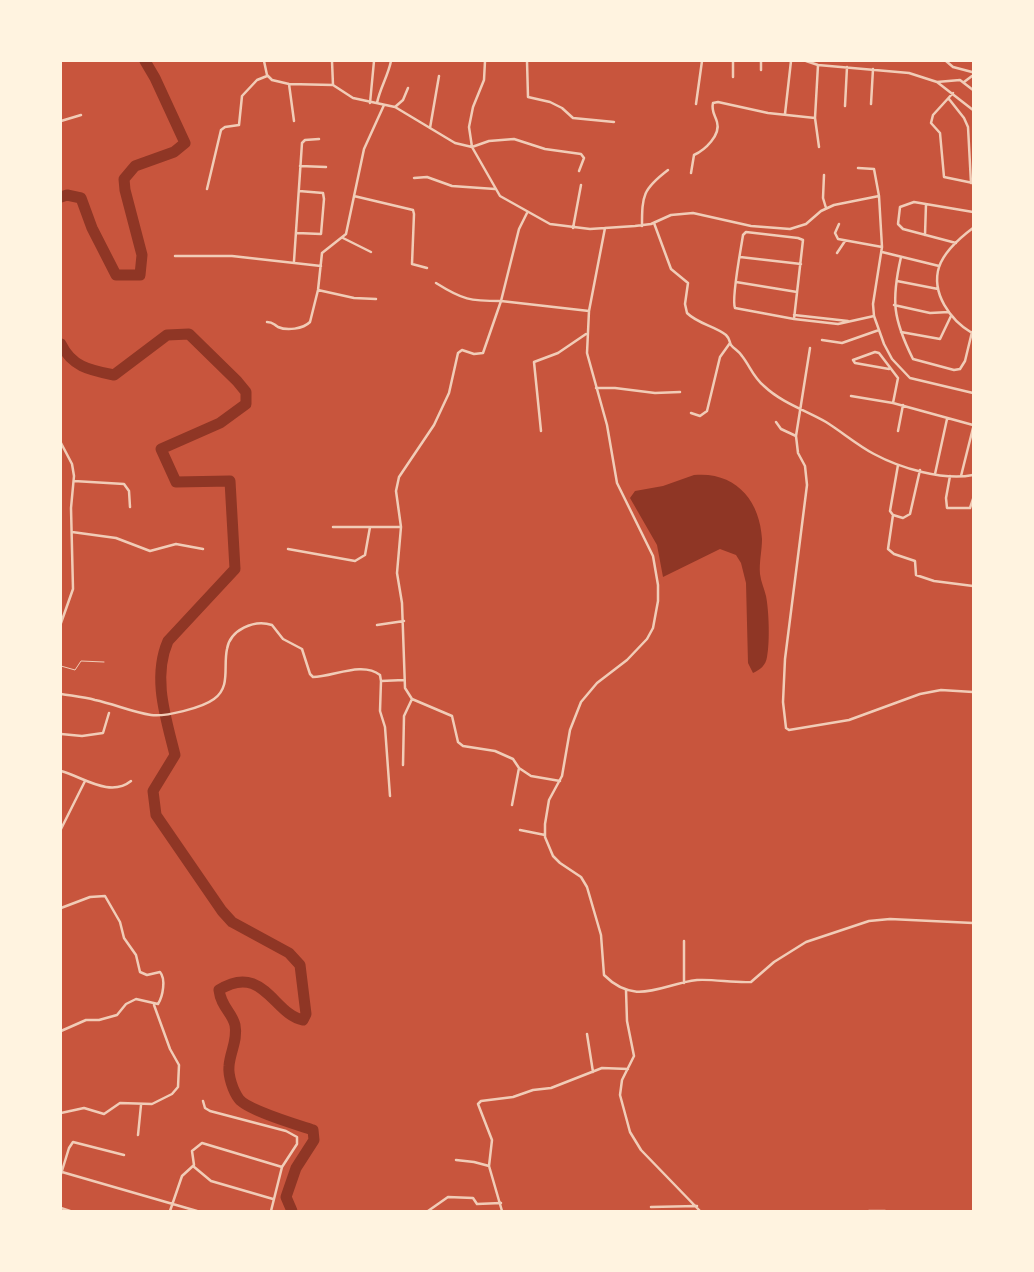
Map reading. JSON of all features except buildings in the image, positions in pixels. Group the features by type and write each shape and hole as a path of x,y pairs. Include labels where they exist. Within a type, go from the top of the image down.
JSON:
{"street":[{"path":"264,61 267,75 272,80 289,84 333,85 348,96 394,107 450,142 472,147 489,141 514,139 545,149 581,154 584,158 579,171"},
{"path":"332,61 333,85"},
{"path":"370,102 374,61"},
{"path":"377,103 391,61"},
{"path":"485,61 484,80 473,107 469,127 472,147 500,196 527,213 550,224 573,228 642,226 671,215 693,213 751,226 790,229 806,224 826,208 850,200 879,196"},
{"path":"527,61 528,97 550,102 562,108 573,118 614,122"},
{"path":"696,104 702,61"},
{"path":"733,77 734,61"},
{"path":"761,61 761,70"},
{"path":"786,114 791,61"},
{"path":"806,61 818,65 873,68 908,73 937,82 973,110"},
{"path":"946,61 953,67 972,71 972,76 964,82"},
{"path":"818,65 815,118 819,148"},
{"path":"845,106 848,67"},
{"path":"871,104 873,68"},
{"path":"207,189 221,130 224,127 240,125 242,96 257,80 267,75"},
{"path":"430,128 439,76"},
{"path":"937,82 946,80 964,82 973,90"},
{"path":"289,84 294,121"},
{"path":"394,107 403,100 408,88"},
{"path":"949,99 964,118 968,127 972,183 950,180 943,175 940,133 932,123 932,119 953,93"},
{"path":"691,173 694,156 702,151 717,133 718,127 712,110 713,103 718,102 751,110 815,118"},
{"path":"267,322 281,328 297,328 306,326 313,317 322,253 343,238 348,229 364,149 384,105"},
{"path":"61,121 81,115"},
{"path":"294,261 303,141 319,140"},
{"path":"300,166 326,167"},
{"path":"858,168 874,169 879,196 882,252 874,294 874,316 892,359 910,378 973,393"},
{"path":"642,226 643,194 651,182 668,170"},
{"path":"824,175 823,198 826,208"},
{"path":"414,178 427,177 452,186 495,189"},
{"path":"573,228 581,185"},
{"path":"297,233 321,234 324,196 323,193 298,191"},
{"path":"354,196 413,210 412,264 426,268"},
{"path":"956,243 903,229 898,224 897,218 900,207 914,202 973,212"},
{"path":"925,235 926,204"},
{"path":"527,213 519,230 501,301 483,353 474,354 462,350 458,353 449,393 434,425 399,477 396,497 401,527 397,573 404,621 404,680 412,698 452,716 458,742 463,746 495,751 513,758 519,768 531,776 560,781"},
{"path":"654,223 671,269 688,283 685,304 687,313 725,334 729,338 730,343 740,352 754,377 764,386 800,410 825,422 875,454 898,464 935,474 950,476 973,475"},
{"path":"839,224 836,237 845,241 882,247"},
{"path":"605,228 586,334 589,366 607,425 620,490 653,556 658,584 652,628 647,639 635,652 597,683 581,702 570,730 560,781 548,806 545,835 553,856 584,882 601,935 604,975 626,990 642,993 684,983 707,980 751,982 774,962 806,942 869,921 890,919 973,922"},
{"path":"901,257 894,305 901,332 913,360 954,370 960,369 963,366 972,333 948,312 938,289 939,266 956,243 973,228"},
{"path":"794,319 802,239 748,232 743,236 736,282 735,308 794,319 838,324 874,316"},
{"path":"343,238 371,252"},
{"path":"837,253 845,241"},
{"path":"882,252 939,266"},
{"path":"175,256 220,255 271,261 294,261 321,266"},
{"path":"740,257 801,264"},
{"path":"897,281 938,289"},
{"path":"736,282 797,292"},
{"path":"436,283 465,299 485,303 501,301 589,310"},
{"path":"318,290 354,298 376,299"},
{"path":"894,305 935,314 948,312"},
{"path":"789,317 795,314 850,322"},
{"path":"901,332 940,339 951,316"},
{"path":"822,340 842,343 879,330"},
{"path":"541,431 534,362 558,353 586,334"},
{"path":"691,413 700,416 707,411 720,357 730,343"},
{"path":"810,348 796,436 798,453 806,471 807,485 785,659 783,702 786,728 789,730 849,720 920,694 941,690 973,692"},
{"path":"890,369 855,363 853,360 875,352 886,362 898,378 893,403"},
{"path":"886,362 892,359"},
{"path":"596,388 615,388 655,393 680,392"},
{"path":"851,396 903,405 973,426 961,476"},
{"path":"898,431 903,405"},
{"path":"935,474 947,419"},
{"path":"776,422 781,429 796,436"},
{"path":"61,443 72,464 74,481 72,532 73,589 61,623"},
{"path":"898,464 888,549 896,555 915,561 916,576 934,581 973,586"},
{"path":"892,514 903,518 910,514 920,470"},
{"path":"950,476 946,498 947,508 970,508 973,499"},
{"path":"74,481 124,484 129,491 130,507"},
{"path":"333,527 401,527"},
{"path":"288,549 355,561 365,555 370,527"},
{"path":"72,532 116,538 150,551 176,544 203,549"},
{"path":"377,626 404,621"},
{"path":"61,694 96,700 151,715 177,712 208,703 220,694 226,676 226,649 236,633 252,625 272,626 283,639 299,646 313,678 351,670 374,672 380,675 382,681 380,711 385,727 390,796"},
{"path":"382,681 404,680"},
{"path":"404,765 404,716 412,698"},
{"path":"61,734 82,736 103,733 108,713"},
{"path":"512,805 519,768"},
{"path":"61,771 85,781 117,787 131,781"},
{"path":"61,829 85,781"},
{"path":"520,830 545,835"},
{"path":"61,908 96,895 105,896 120,922 124,938 136,955 140,972 147,975 160,972 163,975 161,997 158,1004 154,1005"},
{"path":"684,941 684,983"},
{"path":"626,990 628,1026 634,1056 622,1080 620,1095 630,1132 635,1143 700,1211"},
{"path":"61,1032 86,1020 99,1020 117,1016 126,1004 136,999 144,999 154,1005 170,1049 179,1065 180,1081 175,1092 152,1104 120,1103 104,1114 84,1108 61,1113"},
{"path":"587,1034 593,1072"},
{"path":"502,1211 489,1166 492,1140 478,1104 481,1101 513,1097 533,1090 551,1088 602,1068 628,1069"},
{"path":"203,1101 205,1108 210,1111 296,1136 297,1144 282,1167 271,1211"},
{"path":"138,1135 141,1105"},
{"path":"124,1155 72,1141 62,1173 196,1211"},
{"path":"273,1199 212,1181 193,1166 192,1151 204,1142 282,1167"},
{"path":"456,1160 489,1166"},
{"path":"170,1211 182,1176 193,1166"},
{"path":"428,1211 440,1201 455,1196 473,1198 477,1204 501,1203"},
{"path":"651,1207 697,1206"},
{"path":"61,1208 70,1211"},
{"path":"869,1211 885,1211"}],"lane":[{"path":"61,666 75,670 81,662 104,662"}],"shaded area":[{"path":"694,475 709,475 733,483 751,501 760,525 762,539 760,574 767,602 769,635 768,651 764,665 753,673 748,663 746,583 741,563 736,555 720,549 663,577 657,545 630,498 635,491 663,486"}],"waterway":[{"path":"61,197 67,195 81,198 92,228 116,275 140,275 142,255 125,190 124,179 135,166 174,152 185,143 155,78 145,61"},
{"path":"61,344 65,352 76,363 90,369 114,375 167,335 189,334 246,392 246,404 220,423 161,449 176,482 230,481 235,569 168,641 163,655 161,684 162,698 175,755 153,791 156,815 222,911 232,922 289,953 300,965 306,1014 303,1020 293,1016 267,993 247,982 234,983 219,990 222,1001 232,1016 236,1030 229,1074 239,1099 252,1108 313,1130 314,1140 296,1168 286,1197 292,1211"}]}
